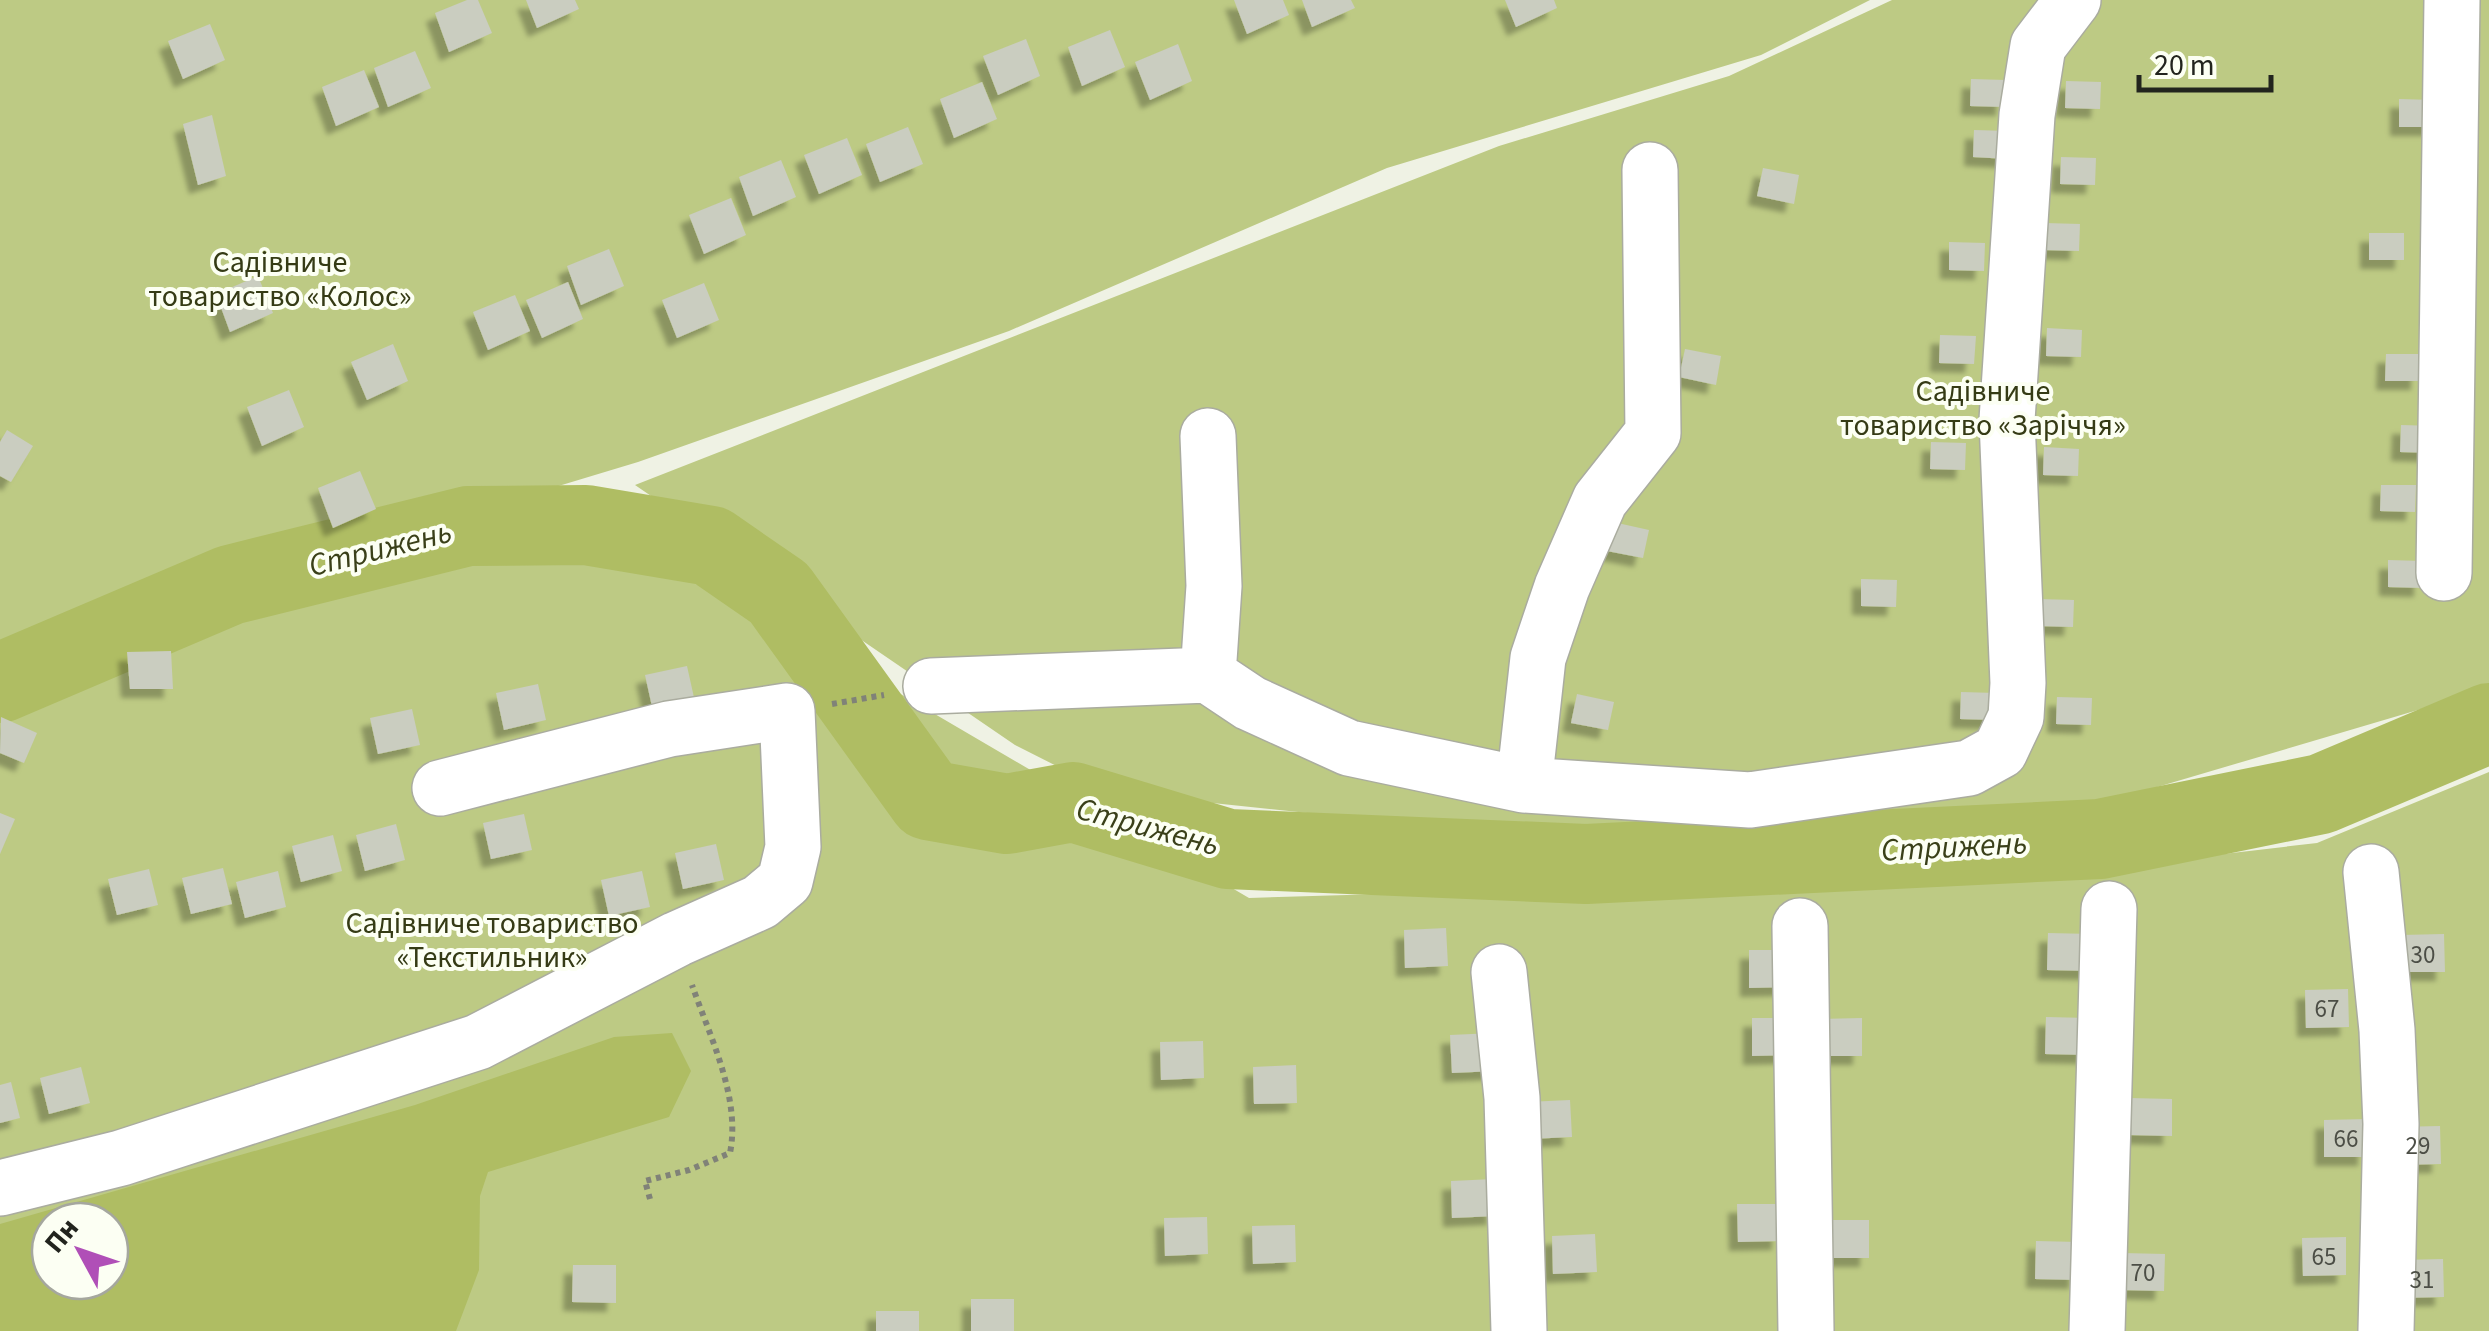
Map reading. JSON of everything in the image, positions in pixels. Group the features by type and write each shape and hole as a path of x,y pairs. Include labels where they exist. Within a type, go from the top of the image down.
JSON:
{"street":[{"path":"931,686 1208,675 1250,703 1349,748 1524,785 1750,800 1969,768 2000,751 2016,717 2018,682 2007,420 2027,115 2038,46 2072,0"},
{"path":"2444,572 2452,0"},
{"path":"1524,785 1538,658 1562,588 1600,500 1654,432 1650,170"},
{"path":"1208,436 1214,586 1208,675"},
{"path":"0,1188 121,1158 478,1042 677,939 760,902 785,881 794,847 787,712 669,729 440,788"},
{"path":"2371,872 2387,1030 2391,1124 2386,1331"},
{"path":"2097,1331 2109,909"},
{"path":"1800,926 1806,1331"},
{"path":"1498,972 1512,1098 1519,1331"}],"path":[{"path":"787,712 931,686"},
{"path":"650,1199 645,1181 689,1170 730,1153 735,1130 723,1076 677,939"}],"green space":[{"name":"Садівниче товариство «Колос»","path":"0,0 1870,0 1761,55 1387,168 1009,331 638,462 0,655"},
{"name":"Садівниче товариство «Заріччя»","path":"1892,0 2489,0 2489,689 2076,811 1684,836 1317,814 1108,792 1015,745 635,485 1499,146 1729,76"},
{"name":"Садівниче товариство «Текстильник»","path":"469,541 684,567 1249,898 2051,874 2317,843 2489,772 2489,1331 0,1331 0,702 24,687 223,606"}],"shaded area":[{"path":"672,1033 691,1071 669,1117 488,1172 480,1196 479,1270 456,1331 0,1331 0,1224 30,1215 30,1301 130,1301 130,1201 80,1201 415,1105 614,1037"}],"building":[{"path":"467,0 478,0 492,33 449,52 435,13"},
{"path":"526,0 575,0 579,9 537,28"},
{"path":"1234,0 1283,0 1289,15 1247,34"},
{"path":"1302,0 1351,0 1355,8 1312,27"},
{"path":"1505,0 1554,0 1557,8 1516,27"},
{"path":"210,24 225,60 183,79 168,41"},
{"path":"1110,30 1125,67 1082,86 1068,47"},
{"path":"1026,39 1040,76 998,95 983,56"},
{"path":"1178,44 1192,81 1150,100 1135,62"},
{"path":"415,51 431,88 388,107 374,68"},
{"path":"364,70 379,107 336,126 322,87"},
{"path":"1971,79 2006,80 2005,107 1970,106"},
{"path":"2066,81 2101,82 2100,109 2065,108"},
{"path":"982,82 997,119 954,138 940,99"},
{"path":"2399,99 2434,100 2434,127 2399,127"},
{"path":"212,115 226,176 198,185 183,124"},
{"path":"908,127 923,164 880,182 866,144"},
{"path":"1974,130 2009,131 2008,159 1973,157"},
{"path":"847,138 862,175 819,194 804,155"},
{"path":"2061,157 2096,158 2095,185 2060,184"},
{"path":"781,160 796,197 753,216 739,177"},
{"path":"1763,168 1799,175 1794,204 1757,196"},
{"path":"731,198 746,235 704,254 689,215"},
{"path":"2045,223 2080,224 2079,251 2044,250"},
{"path":"2369,233 2404,233 2404,260 2369,260"},
{"path":"1949,242 1985,243 1984,271 1949,270"},
{"path":"609,249 624,286 581,305 567,266"},
{"path":"258,276 273,313 230,332 216,294"},
{"path":"568,282 583,319 542,338 526,300"},
{"path":"704,283 719,320 677,338 662,300"},
{"path":"515,295 530,331 488,350 473,312"},
{"path":"2047,328 2082,330 2081,357 2046,356"},
{"path":"1940,335 1976,336 1974,364 1939,363"},
{"path":"393,344 408,381 367,400 351,362"},
{"path":"1685,349 1721,356 1716,385 1679,377"},
{"path":"2386,354 2420,354 2420,381 2385,381"},
{"path":"289,390 304,427 262,446 247,407"},
{"path":"2401,425 2436,426 2435,453 2400,452"},
{"path":"7,430 33,446 11,482 0,476 0,442"},
{"path":"1931,442 1966,443 1965,470 1930,469"},
{"path":"2044,447 2079,449 2078,476 2043,475"},
{"path":"360,471 376,509 333,528 318,488"},
{"path":"2381,485 2416,485 2415,512 2380,511"},
{"path":"1613,522 1649,530 1643,558 1607,551"},
{"path":"2388,560 2423,561 2423,588 2388,587"},
{"path":"1861,579 1897,580 1896,607 1861,606"},
{"path":"2038,599 2074,600 2073,627 2038,626"},
{"path":"171,651 173,689 130,689 127,652"},
{"path":"687,666 695,702 653,711 645,675"},
{"path":"538,684 546,720 504,730 496,693"},
{"path":"1961,692 1996,693 1995,720 1960,719"},
{"path":"1577,694 1614,702 1608,730 1571,723"},
{"path":"2057,697 2092,698 2091,725 2056,724"},
{"path":"412,709 420,745 378,754 370,718"},
{"path":"1,717 37,733 24,763 0,753"},
{"path":"0,813 15,819 0,854"},
{"path":"524,814 532,850 491,859 483,823"},
{"path":"396,824 405,860 365,871 356,835"},
{"path":"333,835 342,871 301,882 292,846"},
{"path":"716,844 724,880 683,889 675,853"},
{"path":"223,868 232,904 191,914 182,878"},
{"path":"149,869 158,905 117,915 108,879"},
{"path":"278,871 286,907 245,918 236,882"},
{"path":"642,871 650,907 609,916 601,880"},
{"path":"1446,928 1448,966 1405,968 1404,930"},
{"path":"2048,933 2092,934 2091,971 2047,970"},
{"path":"2444,934 2445,972 2402,972 2401,935"},
{"path":"1749,950 1792,950 1792,987 1749,988"},
{"path":"2348,989 2349,1027 2306,1028 2305,990"},
{"path":"2046,1017 2089,1018 2088,1055 2045,1054"},
{"path":"1752,1018 1795,1018 1795,1055 1752,1056"},
{"path":"1862,1018 1862,1056 1819,1056 1819,1019"},
{"path":"1494,1033 1495,1071 1452,1073 1450,1035"},
{"path":"1203,1041 1204,1078 1161,1080 1160,1042"},
{"path":"1296,1065 1297,1103 1254,1104 1253,1067"},
{"path":"81,1067 90,1103 49,1114 40,1078"},
{"path":"11,1082 20,1118 0,1123 0,1085"},
{"path":"2129,1098 2172,1099 2172,1136 2129,1135"},
{"path":"1570,1100 1572,1137 1529,1139 1527,1102"},
{"path":"2367,1119 2367,1157 2324,1157 2324,1120"},
{"path":"2440,1126 2441,1164 2397,1165 2397,1127"},
{"path":"1494,1179 1496,1216 1452,1218 1451,1181"},
{"path":"1737,1204 1781,1204 1781,1241 1738,1242"},
{"path":"1207,1217 1208,1254 1165,1256 1164,1218"},
{"path":"1825,1220 1869,1220 1869,1258 1826,1258"},
{"path":"1295,1225 1296,1262 1253,1264 1252,1226"},
{"path":"1595,1234 1597,1272 1553,1274 1552,1236"},
{"path":"2346,1237 2346,1275 2303,1276 2302,1238"},
{"path":"2036,1241 2079,1242 2078,1280 2035,1279"},
{"path":"2122,1253 2165,1254 2164,1291 2121,1290"},
{"path":"2443,1259 2444,1297 2400,1298 2400,1260"},
{"path":"573,1265 616,1265 616,1303 572,1302"},
{"path":"971,1299 1014,1299 1014,1331 971,1331"},
{"path":"876,1311 919,1311 919,1331 876,1331"}],"waterway":[{"name":"Стрижень","path":"0,683 230,585 468,526 586,525 711,546 779,593 928,800 1007,814 1073,802 1228,849 1586,864 2100,839 2321,794 2489,723"}]}
